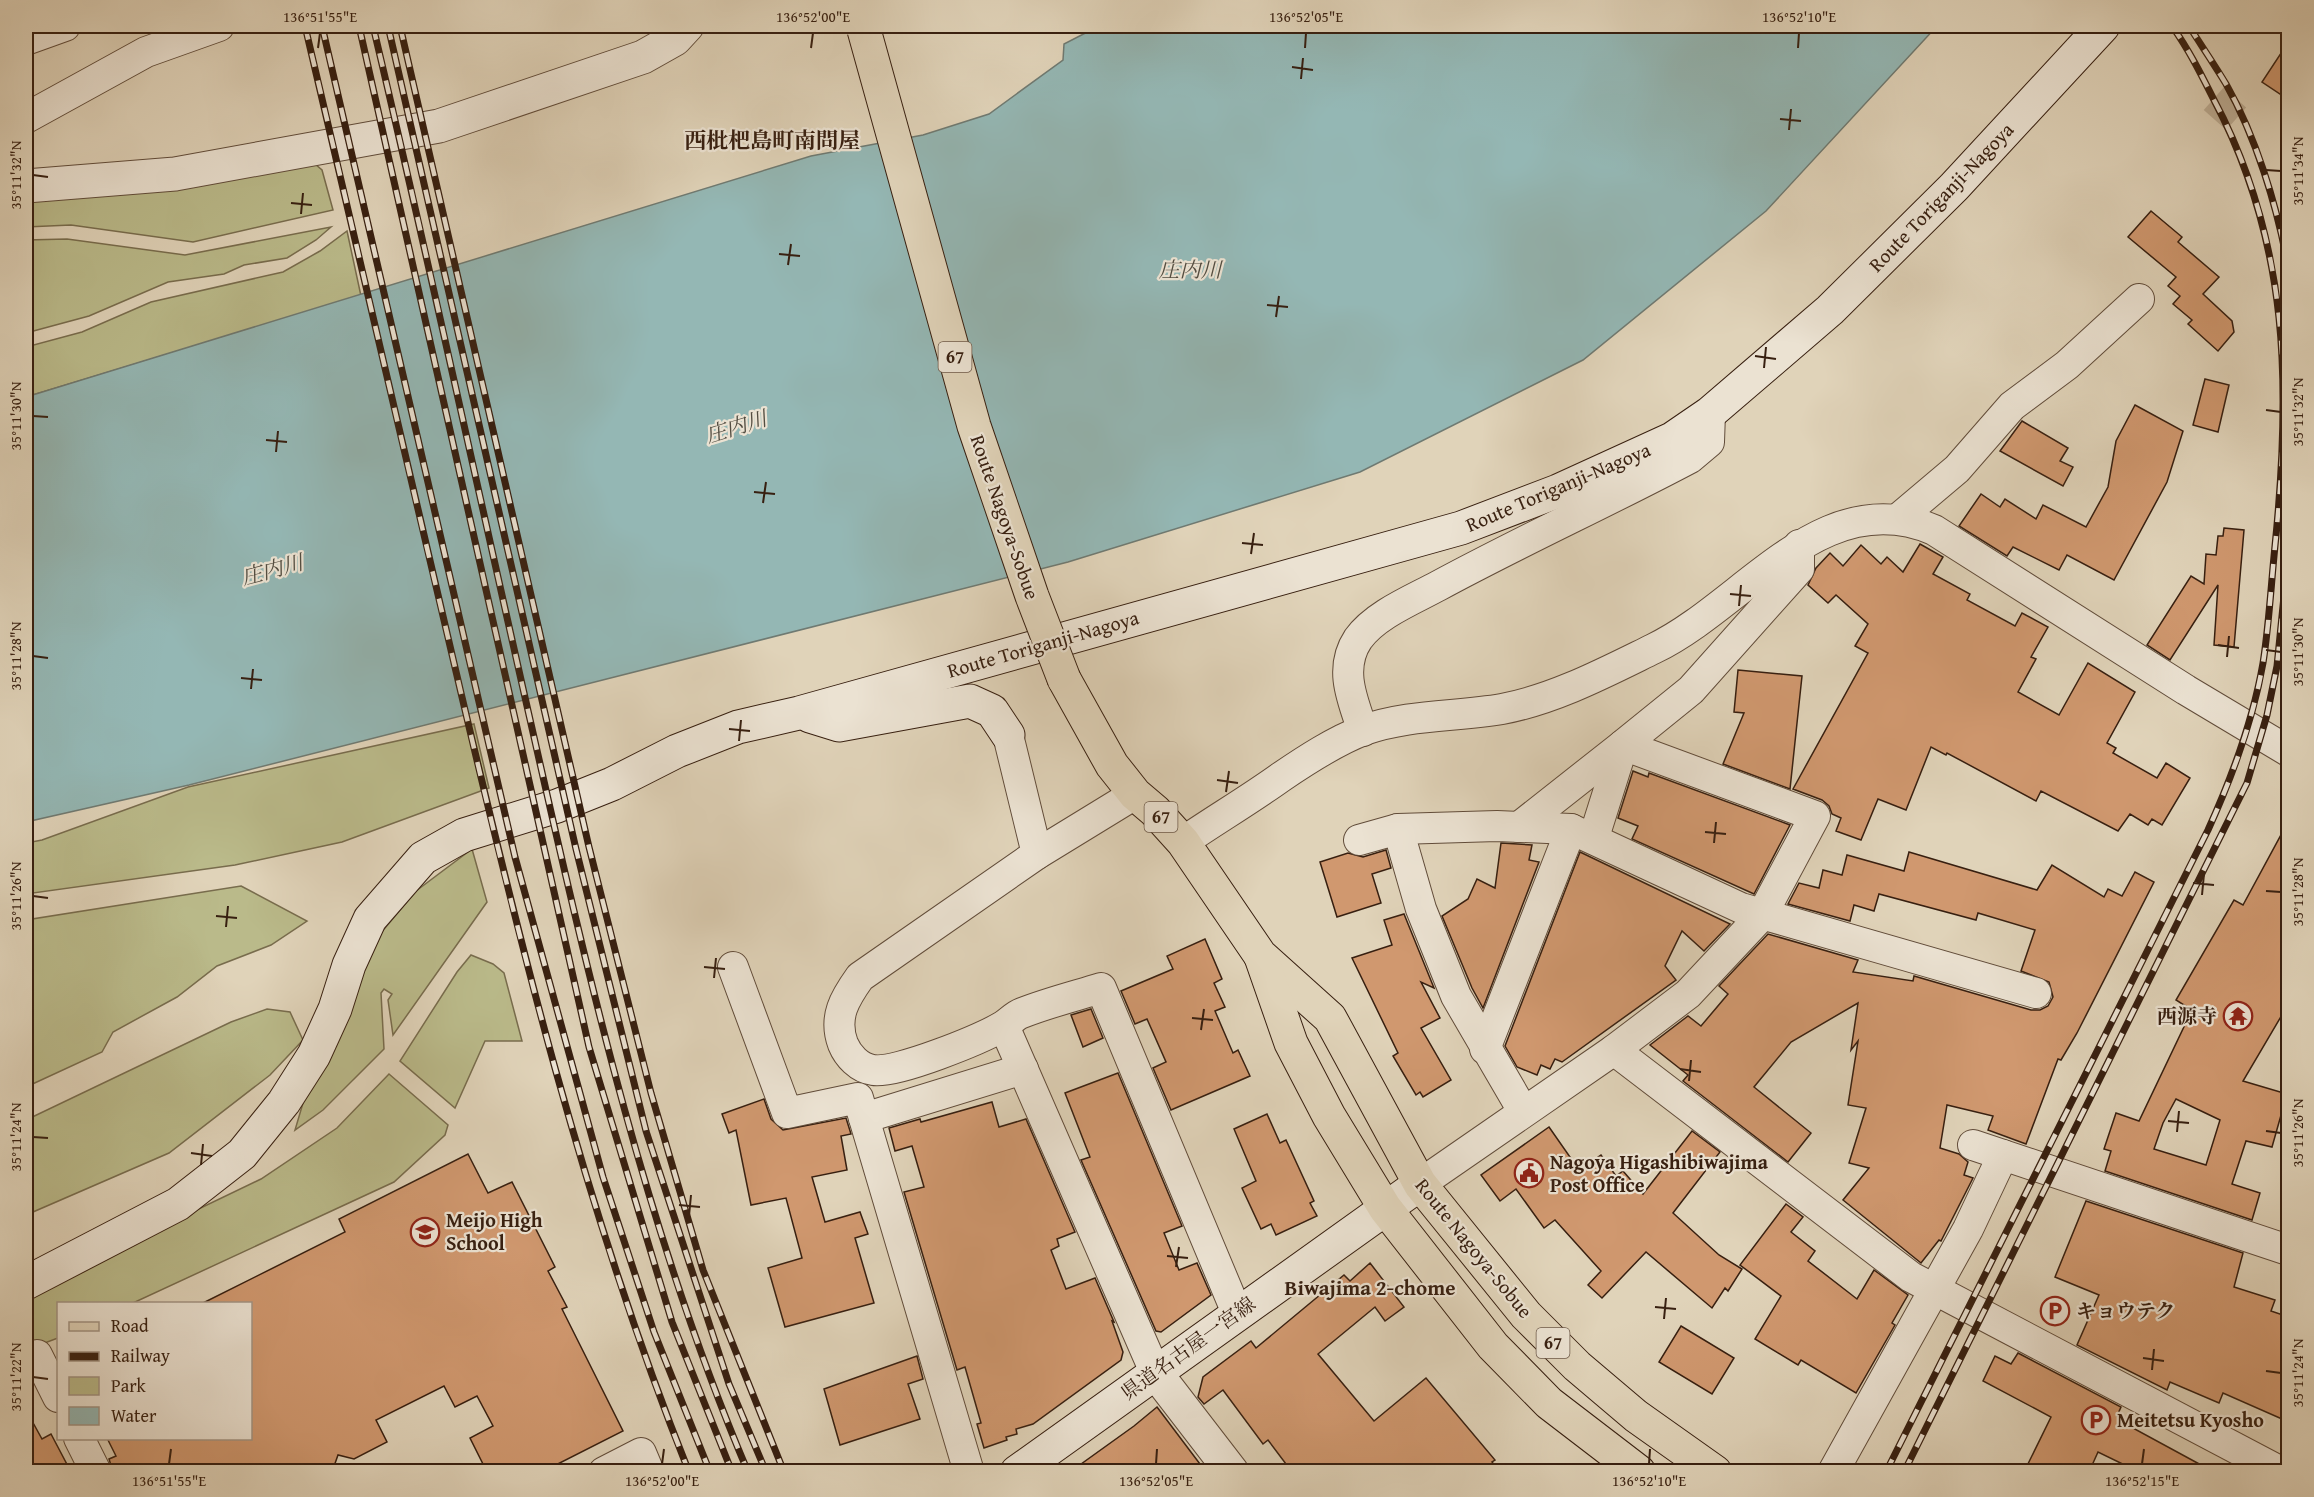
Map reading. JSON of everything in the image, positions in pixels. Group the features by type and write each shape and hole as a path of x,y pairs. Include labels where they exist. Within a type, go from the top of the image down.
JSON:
{"main road":[{"path":"26,186 175,174 439,126 643,57 675,39 687,26"},
{"name":"Route Toriganji-Nagoya","path":"26,1283 178,1204 242,1154 284,1102 314,1055 335,1009 349,965 370,920 423,858 464,835 557,806 612,784 677,751 728,731 1461,528 1558,492 1672,439 1710,413 1830,310 1954,187 2103,26"},
{"name":"Route Nagoya-Sobue","path":"864,28 974,426 1032,596 1064,679 1113,765 1135,794 1155,811 1183,842 1260,955 1330,1018 1420,1184 1526,1315 1577,1366 1636,1416 1715,1472"},
{"path":"799,713 839,725 970,700 992,711 1008,735"},
{"name":"Route Nagoya-Sobue","path":"1260,955 1291,1043 1329,1116 1385,1208 1493,1346 1549,1402 1639,1472"},
{"name":"県道名古屋一宮線","path":"1017,1472 1420,1184"},
{"path":"1155,1372 1232,1472"}],"street":[{"path":"26,40 65,26"},
{"path":"26,118 146,52 219,26"},
{"path":"1899,518 1958,470 2012,406 2067,365 2139,299"},
{"path":"1363,731 1348,684 1349,658 1358,639 1371,626 1461,574 1690,458 1709,442 1710,413"},
{"path":"1183,842 1298,764 1363,731 1424,716 1502,709 1548,696 1655,648 1698,624 1799,545 1837,527 1876,518 1899,518 1916,522 1944,536 2186,690 2289,750"},
{"path":"1519,827 1691,690 1799,569 1799,545"},
{"path":"1008,735 1037,854"},
{"path":"1485,1049 1623,745"},
{"path":"1420,1184 1614,1050 1688,994 1762,915 1815,816 1623,745"},
{"path":"1135,794 1037,854 860,977 844,1000 838,1024 844,1046 854,1062 872,1070 894,1069 1004,1026 1018,1014 1101,988 1237,1313"},
{"path":"1359,840 1398,829 1519,827 1583,833 1741,908 1985,976 2036,993"},
{"path":"1398,829 1420,909 1456,996 1523,1111"},
{"path":"733,967 787,1113 858,1098 969,1472"},
{"path":"1004,1026 1155,1372"},
{"path":"1614,1050 1911,1277 2281,1472"},
{"path":"864,1118 1023,1069"},
{"path":"1974,1145 2289,1250"},
{"path":"1833,1472 1968,1229 2003,1155"},
{"path":"37,1355 57,1395"},
{"path":"80,1440 96,1472"},
{"path":"604,1472 645,1462"}],"green space":[{"path":"315,164 322,170 333,210 193,242 71,225 26,227 26,195"},
{"path":"331,227 316,240 287,258 244,265 224,274 168,282 89,316 26,333 26,240 67,239 185,255"},
{"path":"347,231 361,296 26,397 26,347 82,332 151,302 283,272 320,251"},
{"path":"474,724 489,788 342,842 235,865 26,894 26,843 42,840 188,787"},
{"path":"472,849 487,902 393,1035 388,1000 392,994 384,989 381,993 384,1049 323,1110 295,1130 303,1103 380,934 416,891"},
{"path":"241,886 307,921 271,945 217,966 177,997 113,1032 102,1052 26,1087 26,920"},
{"path":"471,955 493,964 504,973 522,1041 485,1041 455,1108 400,1061 457,972"},
{"path":"267,1009 290,1012 303,1040 270,1075 169,1153 26,1215 26,1120 231,1022"},
{"path":"389,1074 448,1125 445,1135 394,1182 135,1302 57,1302 57,1338 26,1350 26,1292 261,1179 337,1128"}],"water":[{"name":"庄内川","path":"1099,26 1937,26 1766,211 1583,360 1360,472 1068,562 189,785 26,822 26,397 811,156 923,135 989,114 1063,60 1064,44"}],"building":[{"path":"2289,41 2289,100 2262,82"},
{"path":"2151,211 2182,237 2178,242 2219,277 2203,294 2232,321 2234,332 2218,351 2188,324 2192,320 2173,304 2180,296 2168,286 2176,277 2128,237"},
{"path":"2205,379 2229,385 2218,432 2193,425"},
{"path":"2135,405 2183,431 2167,482 2114,580 2067,555 2059,570 2013,547 2007,556 1959,526 1981,494 2000,507 2005,499 2036,519 2043,505 2086,527 2108,487 2116,441"},
{"path":"2022,421 2068,448 2060,461 2073,467 2063,486 2000,451"},
{"path":"2224,528 2244,530 2234,647 2214,645 2218,585 2170,660 2147,645 2191,576 2204,584 2206,554 2216,555 2218,536 2223,536"},
{"path":"1920,544 1943,557 1933,574 1970,594 1967,600 2015,626 2022,613 2048,627 2031,657 2036,659 2018,692 2059,715 2088,663 2135,692 2107,743 2116,748 2113,753 2157,778 2166,763 2190,778 2162,825 2152,819 2148,825 2130,814 2118,831 2041,791 2036,801 1947,753 1946,755 1931,747 1906,810 1878,799 1861,840 1836,831 1841,818 1832,814 1829,806 1822,800 1793,789 1868,653 1855,646 1868,624 1836,595 1828,603 1808,585 1816,568 1830,553 1843,566 1861,545 1881,564 1887,557 1903,572"},
{"path":"1738,670 1802,676 1790,789 1723,764 1744,713 1734,712"},
{"path":"1633,771 1648,777 1649,773 1790,825 1754,894 1632,839 1638,826 1618,818"},
{"path":"2289,820 2289,1003 2243,1081 2287,1094 2272,1147 2246,1141 2232,1184 2260,1193 2252,1220 2105,1171 2111,1151 2104,1149 2116,1113 2139,1121 2192,1010 2176,1000 2234,900 2243,905","holes":["2176,1099 2220,1120 2206,1165 2154,1149 2163,1123"]},
{"path":"1501,843 1532,845 1529,860 1539,862 1483,1008 1472,988 1442,916 1468,899 1477,879 1495,888"},
{"path":"1386,850 1391,868 1372,874 1381,903 1337,917 1320,862 1348,853 1363,857"},
{"path":"1580,852 1730,924 1704,951 1682,931 1665,966 1676,980 1562,1062 1555,1059 1550,1069 1541,1065 1537,1075 1517,1067 1505,1046"},
{"path":"1909,852 2037,890 2052,865 2104,897 2108,889 2122,896 2135,872 2154,882 2077,1033 2061,1060 2058,1059 2026,1144 1988,1130 1993,1116 1947,1105 1940,1148 1959,1154 1968,1162 1964,1175 1973,1178 1941,1241 1939,1240 1921,1263 1843,1200 1869,1168 1849,1163 1866,1108 1848,1105 1858,1041 1851,1050 1858,1003 1791,1042 1754,1087 1811,1133 1788,1162 1683,1081 1688,1075 1650,1045 1688,1016 1701,1026 1728,994 1719,986 1768,934 1858,960 1853,972 1913,981 1914,976 2031,1010 2040,1010 2048,1006 2053,997 2049,982 2021,971 2035,930 1978,913 1976,920 1879,894 1874,911 1854,905 1850,921 1788,904 1799,883 1819,888 1823,870 1842,875 1847,855 1904,871"},
{"path":"1404,914 1434,988 1421,982 1440,1018 1421,1028 1451,1080 1423,1097 1420,1092 1416,1095 1393,1056 1398,1053 1352,958 1392,945 1384,920"},
{"path":"1205,939 1222,979 1214,983 1225,1007 1215,1011 1233,1053 1238,1050 1250,1076 1171,1110 1153,1068 1166,1062 1147,1019 1135,1024 1121,991 1173,969 1167,956"},
{"path":"1091,1009 1103,1038 1083,1047 1071,1015"},
{"path":"1118,1073 1182,1226 1164,1233 1179,1270 1197,1263 1211,1295 1161,1332 1156,1331 1081,1160 1090,1157 1065,1093"},
{"path":"764,1099 771,1119 783,1130 846,1118 851,1134 841,1136 847,1170 812,1177 825,1222 860,1212 868,1234 855,1238 874,1303 785,1327 768,1268 802,1258 786,1198 751,1205 736,1130 729,1133 722,1114"},
{"path":"992,1102 999,1127 1026,1119 1075,1232 1057,1239 1059,1246 1051,1250 1066,1289 1095,1278 1114,1322 1112,1321 1123,1352 1121,1360 1033,1424 1016,1429 1017,1434 1006,1437 1007,1440 984,1448 977,1424 981,1423 965,1367 957,1370 904,1192 924,1187 912,1146 895,1151 889,1128 920,1119 921,1122"},
{"path":"1267,1114 1280,1143 1286,1140 1314,1201 1310,1203 1317,1216 1276,1235 1271,1224 1261,1229 1242,1188 1256,1181 1234,1129"},
{"path":"1549,1127 1579,1170 1601,1155 1616,1176 1623,1171 1643,1194 1692,1131 1720,1152 1673,1213 1719,1255 1742,1269 1728,1291 1725,1288 1712,1308 1646,1252 1602,1298 1588,1285 1601,1271 1555,1220 1544,1228 1516,1189 1500,1201 1481,1175"},
{"name":"Meijo High School","path":"468,1154 488,1193 512,1182 555,1267 548,1271 567,1307 562,1309 623,1431 542,1472 487,1472 470,1438 493,1426 477,1396 455,1407 444,1386 376,1420 387,1442 354,1459 338,1455 332,1472 113,1472 109,1459 116,1456 108,1440 252,1440 252,1302 205,1302 345,1232 339,1219"},
{"path":"2086,1201 2243,1253 2234,1287 2275,1300 2271,1311 2289,1317 2289,1422 2223,1393 2219,1403 2170,1382 2167,1390 2077,1345 2099,1295 2055,1277"},
{"path":"1786,1204 1803,1217 1791,1232 1815,1251 1808,1261 1857,1299 1874,1270 1908,1295 1892,1323 1895,1325 1856,1393 1801,1360 1798,1365 1755,1339 1781,1296 1740,1265"},
{"path":"1370,1263 1404,1307 1385,1321 1375,1307 1318,1354 1374,1421 1426,1378 1495,1460 1492,1462 1500,1472 1292,1472 1268,1440 1263,1444 1223,1390 1204,1404 1198,1397 1203,1377 1251,1341 1256,1348 1344,1275 1350,1281"},
{"path":"1681,1326 1734,1358 1712,1394 1659,1362"},
{"path":"2018,1353 2121,1407 2117,1416 2133,1424 2131,1427 2214,1472 2139,1472 2098,1452 2089,1472 2024,1472 2051,1417 1983,1381 1995,1356 2011,1364"},
{"path":"917,1356 923,1379 908,1384 920,1419 840,1445 824,1389"},
{"path":"1157,1407 1206,1472 1070,1472 1134,1426"},
{"path":"26,1410 42,1439 51,1434 71,1472 26,1472"}],"tunnel":[{"path":"2215,120 2238,94"}],"railway":[{"path":"305,26 478,766 556,1072 617,1274 651,1373 689,1472"},
{"path":"322,26 515,857 603,1177 654,1332 710,1472"},
{"path":"359,26 589,1047 672,1322 732,1472"},
{"path":"373,26 555,830 600,1017 624,1109 680,1293 712,1383 748,1472"},
{"path":"388,26 576,849 646,1131 729,1384 766,1472"},
{"path":"400,26 589,847 651,1093 703,1270 784,1472"},
{"path":"1886,1472 2208,830 2241,748 2259,685 2267,634 2280,487 2283,373 2279,318 2271,263 2258,208 2239,154 2199,71 2172,26"},
{"path":"2189,26 2226,84 2247,126 2264,172 2288,266"},
{"path":"1904,1472 2247,783 2267,715 2277,666 2288,556"}],"place":[{"name":"西源寺","path":"2238,1016"},
{"name":"Nagoya Higashibiwajima Post Office","path":"1529,1173"},
{"name":"Meijo High School","path":"425,1232"},
{"name":"キョウテク","path":"2055,1311"},
{"name":"Meitetsu Kyosho","path":"2096,1420"}],"district":[{"name":"西枇杷島町南問屋","path":"772,140"},
{"name":"Biwajima 2-chome","path":"1370,1288"}]}
